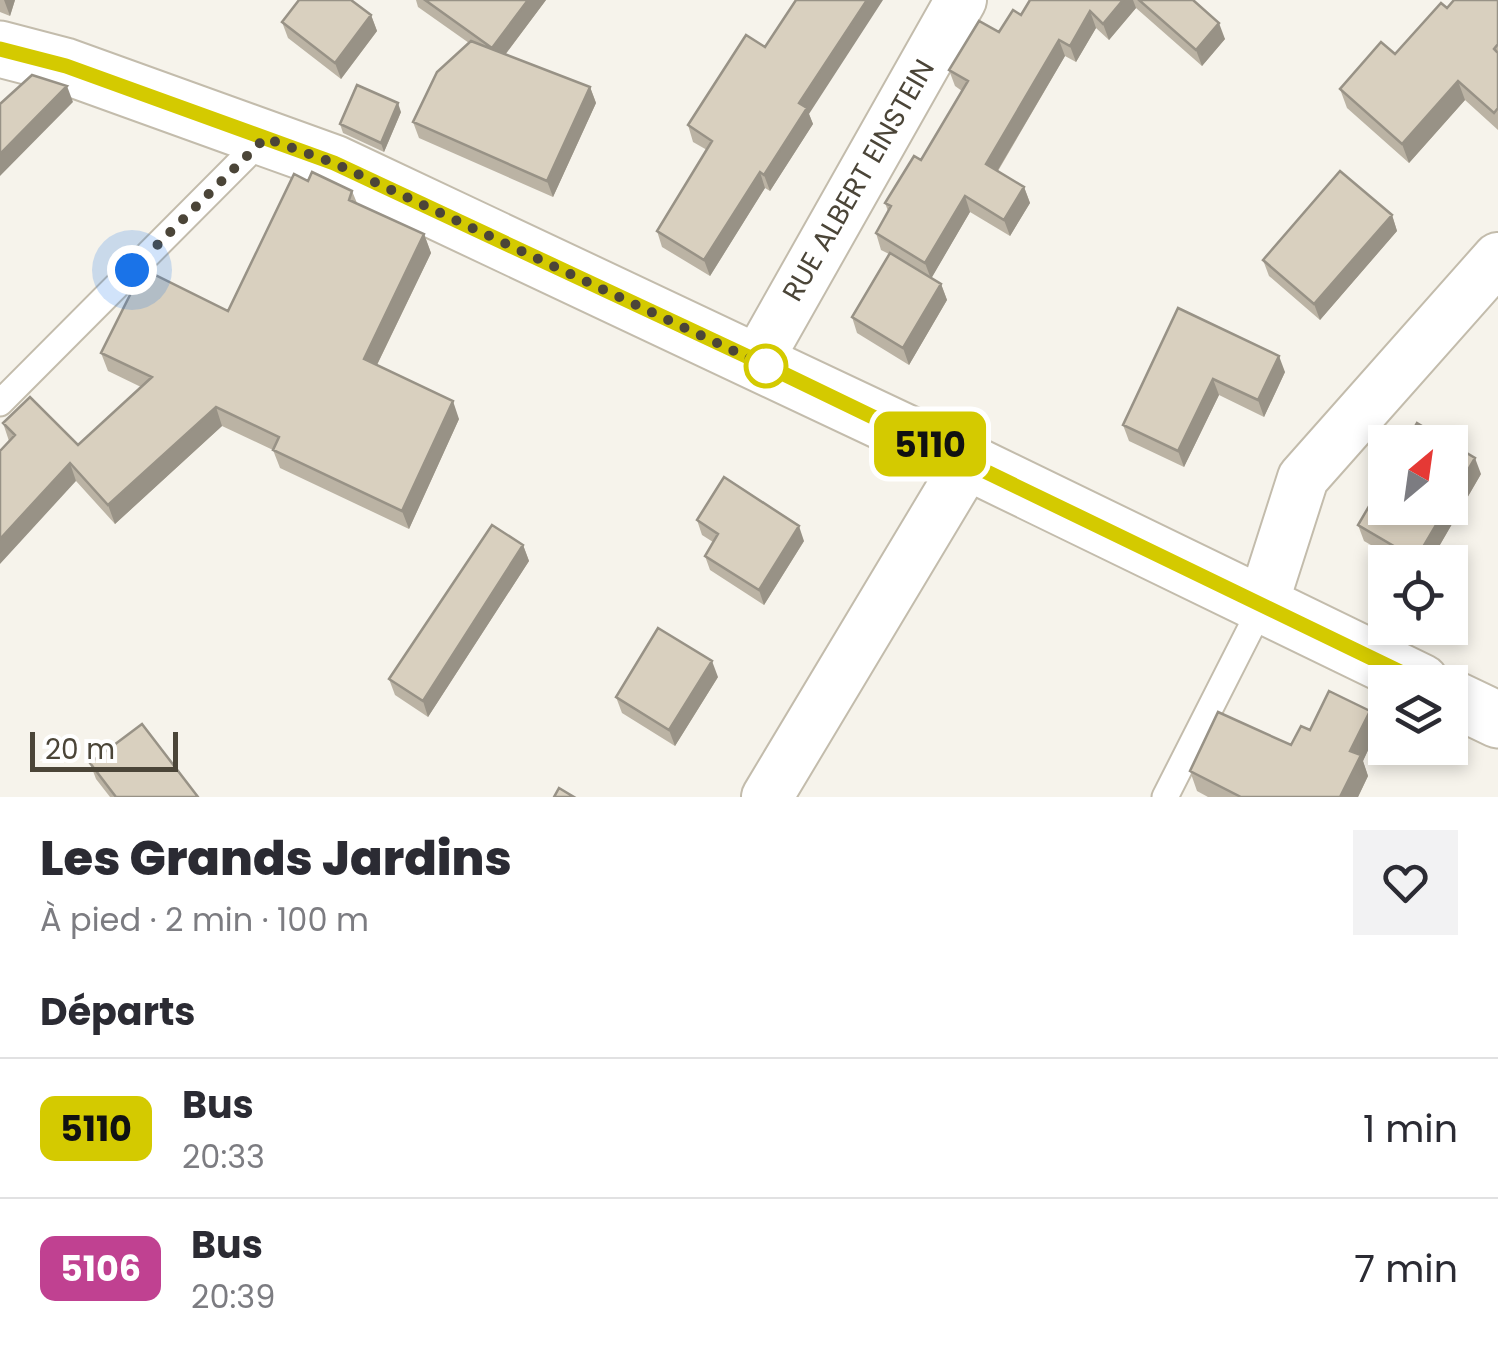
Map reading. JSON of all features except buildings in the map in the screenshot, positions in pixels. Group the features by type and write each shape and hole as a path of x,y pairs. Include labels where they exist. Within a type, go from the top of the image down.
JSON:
{"street":[{"name":"RUE ALBERT EINSTEIN","path":"757,361 961,0"},
{"path":"0,48 66,66 334,163 757,361 1385,665"},
{"path":"1262,606 1304,478 1495,267"},
{"path":"767,797 968,462"},
{"path":"1468,706 1498,720"}],"lane":[{"path":"0,403 265,138"},
{"path":"1165,797 1262,606"}],"bus line":[{"name":"5110","path":"0,49 66,66 334,163 757,361 1385,665"}],"route":[{"path":"132,270 265,138 334,163 766,366"}]}
